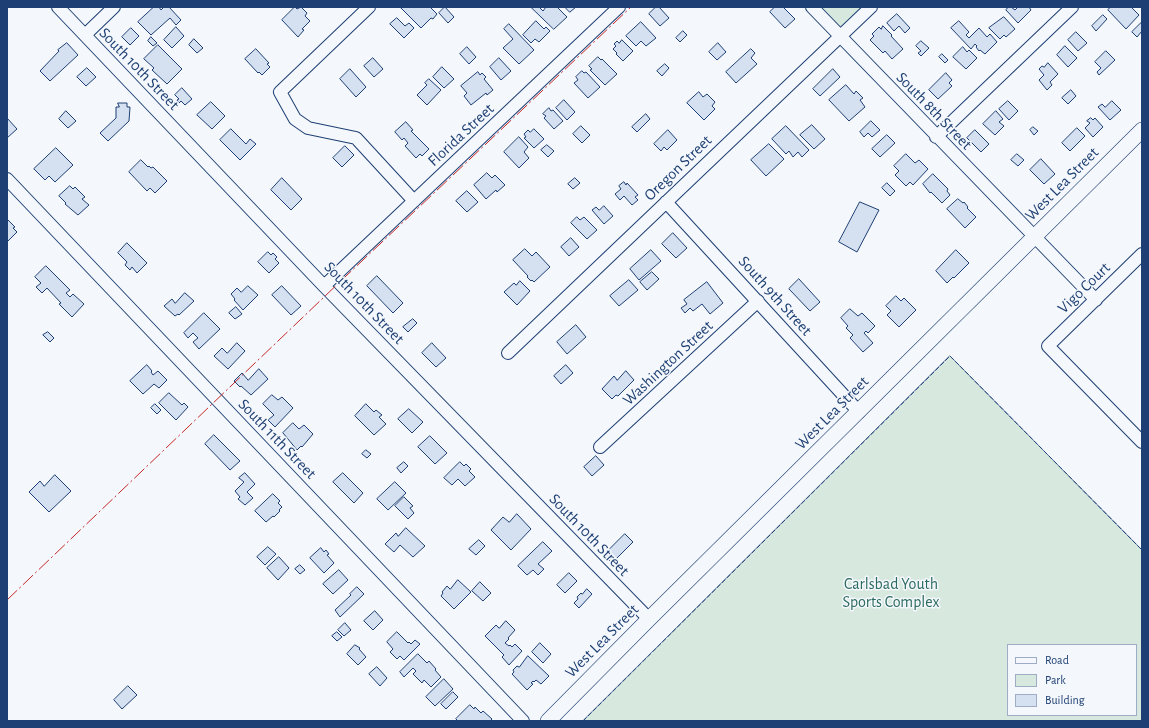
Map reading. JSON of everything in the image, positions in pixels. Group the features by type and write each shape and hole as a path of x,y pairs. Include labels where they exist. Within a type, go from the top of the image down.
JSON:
{"main road":[{"name":"West Lea Street","path":"548,721 1142,130"}],"street":[{"name":"South 10th Street","path":"58,7 324,286 649,619"},
{"path":"85,35 114,7"},
{"path":"369,7 280,92 294,119 308,128 356,138 414,201"},
{"name":"Florida Street","path":"324,286 619,7"},
{"name":"South 8th Street","path":"812,7 839,37 1096,300"},
{"name":"Oregon Street","path":"508,353 871,7"},
{"path":"936,136 1072,7"},
{"name":"South 11th Street","path":"7,179 523,721"},
{"name":"South 9th Street","path":"666,202 859,412"},
{"name":"Vigo Court","path":"1142,254 1048,346 1142,442"},
{"name":"Washington Street","path":"600,447 758,301"}],"green space":[{"path":"812,7 871,7 839,37"},
{"name":"Carlsbad Youth Sports Complex","path":"950,356 1142,550 1142,721 583,721"}],"building":[{"path":"154,7 159,7 161,10 164,7 169,7 181,20 176,25 170,18 151,35 138,22"},
{"path":"295,7 297,9 301,7 307,13 305,16 310,21 302,29 304,30 298,37 282,20"},
{"path":"430,7 437,14 421,28 401,8"},
{"path":"445,7 454,17 448,23 439,13"},
{"path":"531,7 539,7 543,11 546,7 557,7 567,17 554,29"},
{"path":"565,7 576,7 570,12"},
{"path":"656,7 659,7 669,18 660,26 649,14"},
{"path":"775,7 783,7 795,19 785,28 770,12"},
{"path":"1009,7 1015,10 1018,7 1029,7 1031,10 1018,23 1006,10"},
{"path":"1111,7 1131,7 1139,15 1126,29 1108,10"},
{"path":"897,14 910,28 905,33 899,26 894,31 887,23"},
{"path":"1103,15 1107,19 1096,31 1092,26"},
{"path":"1004,17 1015,29 1006,37 1004,35 1000,39 989,28"},
{"path":"397,18 405,26 409,23 414,28 404,38 390,24"},
{"path":"536,21 544,29 546,27 550,31 539,42 535,39 531,43 523,35"},
{"path":"959,21 969,32 966,35 969,38 979,28 987,37 990,34 997,42 985,54 980,50 979,51 975,44 971,49 951,28"},
{"path":"641,22 656,38 646,46 641,41 636,46 626,36"},
{"path":"1142,22 1142,31 1137,37 1132,32"},
{"path":"509,24 534,50 519,64 503,48 513,39 504,29"},
{"path":"883,26 903,49 892,59 885,51 883,53 870,40 874,36 872,34 879,27 881,29"},
{"path":"176,27 184,36 172,48 164,40"},
{"path":"131,28 139,36 130,45 122,37"},
{"path":"683,31 687,35 680,42 676,38"},
{"path":"1076,32 1087,43 1078,51 1068,40"},
{"path":"151,37 157,43 153,46 148,41"},
{"path":"194,39 203,48 197,53 189,45"},
{"path":"622,40 633,51 623,61 613,49 616,46 614,44 617,41 619,43"},
{"path":"921,41 929,48 921,56 918,53 921,51 916,46"},
{"path":"67,43 78,55 50,81 40,71 59,51 58,50"},
{"path":"718,43 726,52 717,60 709,52"},
{"path":"158,45 182,69 167,84 152,70 154,68 144,59"},
{"path":"1065,46 1077,58 1068,67 1057,55"},
{"path":"467,47 476,57 469,64 460,54"},
{"path":"963,47 967,52 969,50 977,58 966,69 953,57"},
{"path":"256,49 269,63 267,64 270,67 262,75 259,72 258,73 245,59"},
{"path":"751,49 755,53 751,58 757,64 736,83 726,72"},
{"path":"1106,51 1115,60 1099,75 1097,72 1101,68 1095,62"},
{"path":"942,54 948,60 945,63 939,57"},
{"path":"598,57 617,74 605,85 590,70 592,69 589,66"},
{"path":"373,58 383,69 374,77 364,66"},
{"path":"499,58 511,71 501,80 490,67"},
{"path":"1048,63 1058,74 1050,82 1052,85 1047,90 1039,80 1044,75 1039,69"},
{"path":"665,64 669,68 662,76 657,71"},
{"path":"442,67 454,79 444,88 433,77"},
{"path":"87,68 96,77 86,86 77,77"},
{"path":"350,69 366,87 356,97 340,79"},
{"path":"833,69 840,77 820,96 813,89"},
{"path":"582,71 584,73 586,72 600,87 588,98 574,83 578,80 576,77"},
{"path":"478,72 480,75 482,73 486,77 484,79 493,90 487,95 486,93 471,105 464,96 467,93 461,86"},
{"path":"946,73 952,80 949,83 952,86 938,99 929,90"},
{"path":"429,79 441,90 427,105 417,95 427,85 425,83"},
{"path":"846,85 854,94 856,91 863,98 860,100 865,107 849,121 829,100"},
{"path":"182,88 192,99 185,105 181,101 179,103 177,100 179,99 175,95"},
{"path":"1071,90 1076,96 1068,104 1062,98"},
{"path":"699,92 703,97 707,94 715,102 712,106 715,109 704,120 687,103"},
{"path":"564,100 575,112 567,120 556,108"},
{"path":"1008,101 1018,111 1009,120 999,109"},
{"path":"1112,101 1121,110 1110,120 1098,107 1102,104 1105,107"},
{"path":"211,102 225,116 212,129 197,115"},
{"path":"118,103 127,103 127,107 130,107 129,121 108,141 100,133 116,118 116,107 119,107"},
{"path":"549,108 551,111 553,110 563,121 554,129 544,118 546,116 543,114"},
{"path":"66,111 76,121 68,128 59,119"},
{"path":"996,111 1003,119 999,122 1004,126 995,135 983,124"},
{"path":"646,114 650,119 637,132 632,127"},
{"path":"7,118 17,129 7,138"},
{"path":"1091,118 1093,120 1095,118 1103,127 1093,137 1085,128 1090,123 1087,121"},
{"path":"871,121 880,130 872,137 868,133 864,137 860,132"},
{"path":"406,122 413,130 411,131 429,149 422,156 420,154 416,158 405,146 408,143 404,138 402,140 395,132"},
{"path":"812,125 825,139 814,149 800,135"},
{"path":"581,126 590,135 582,143 573,134"},
{"path":"786,126 809,150 802,157 798,152 793,157 789,151 786,154 772,139"},
{"path":"1033,127 1038,131 1034,135 1030,130"},
{"path":"1077,128 1085,136 1070,151 1062,143"},
{"path":"231,129 246,144 250,139 256,144 240,160 220,140"},
{"path":"534,129 544,139 534,148 524,138 526,137 524,134 528,130 530,132"},
{"path":"668,130 677,140 667,150 664,147 661,151 654,144"},
{"path":"975,130 989,144 981,152 967,138"},
{"path":"887,135 895,143 880,157 872,149"},
{"path":"519,137 528,147 524,152 529,158 519,168 504,152"},
{"path":"769,144 784,159 766,176 751,160"},
{"path":"547,145 554,151 548,157 541,150"},
{"path":"345,146 354,155 342,167 333,158"},
{"path":"56,148 73,165 55,182 49,176 45,180 34,169"},
{"path":"906,154 915,163 919,160 928,169 913,185 910,182 906,186 895,175 899,171 894,166"},
{"path":"1017,154 1024,160 1018,166 1011,160"},
{"path":"1041,159 1055,174 1044,184 1030,170"},
{"path":"141,160 148,167 153,167 167,181 155,193 150,188 147,191 129,172"},
{"path":"487,173 492,178 495,175 505,185 497,192 496,190 486,199 474,185"},
{"path":"933,174 948,189 947,191 950,195 942,203 931,192 930,193 923,184"},
{"path":"282,178 302,199 291,210 271,190"},
{"path":"575,178 580,183 573,189 568,184"},
{"path":"624,182 626,185 627,183 638,195 635,197 638,200 632,205 624,196 620,200 615,194 621,189 619,186"},
{"path":"887,183 895,191 890,196 882,188"},
{"path":"70,186 73,189 75,187 85,197 82,199 89,205 78,215 65,204 66,203 59,196"},
{"path":"467,191 478,202 467,212 456,201"},
{"path":"958,199 963,203 964,202 968,207 967,208 976,217 965,228 947,209"},
{"path":"860,202 879,210 857,252 839,242"},
{"path":"604,206 613,216 604,224 592,210 596,207 599,210"},
{"path":"577,217 580,220 584,217 597,230 587,239 571,223"},
{"path":"7,219 15,227 13,228 17,232 7,242"},
{"path":"673,233 687,248 676,258 662,244"},
{"path":"571,238 579,247 569,256 561,247"},
{"path":"127,243 147,263 137,273 132,267 130,270 125,265 127,262 118,253"},
{"path":"525,249 532,256 536,252 550,267 534,282 527,277 528,276 513,260"},
{"path":"651,250 661,261 639,280 630,269"},
{"path":"956,250 969,263 947,283 936,271"},
{"path":"268,252 271,255 273,253 277,257 275,259 279,263 269,273 258,262"},
{"path":"46,266 70,290 66,293 70,297 73,294 84,304 72,317 59,304 61,303 47,288 42,293 36,287 41,283 35,277"},
{"path":"652,272 659,279 647,290 640,282"},
{"path":"377,276 403,303 393,313 367,286"},
{"path":"799,279 820,302 810,311 789,289"},
{"path":"629,280 638,290 619,306 610,296"},
{"path":"520,281 530,291 517,305 504,292 514,283 516,285"},
{"path":"707,282 723,303 710,314 702,304 693,311 690,308 685,313 681,308 687,304 684,300"},
{"path":"248,286 258,295 243,310 231,294 237,288 241,292"},
{"path":"282,286 301,306 291,315 272,295"},
{"path":"185,293 194,301 179,315 178,314 175,316 164,306 172,299 175,303"},
{"path":"896,296 901,301 904,298 916,310 899,327 887,315 891,311 886,306"},
{"path":"236,307 242,314 235,319 229,313"},
{"path":"850,309 858,316 862,313 875,326 868,333 866,331 864,333 873,343 863,352 850,338 853,335 846,328 848,326 841,318"},
{"path":"204,313 220,329 199,349 193,342 198,338 193,333 188,338 184,333"},
{"path":"413,319 417,323 408,332 403,327"},
{"path":"576,325 586,337 567,354 557,342"},
{"path":"48,332 54,338 50,342 43,335"},
{"path":"237,343 245,351 228,369 214,356 222,348 227,353"},
{"path":"432,343 446,358 436,367 422,353"},
{"path":"147,365 152,371 151,372 153,375 158,371 167,380 159,388 154,384 143,394 130,381"},
{"path":"566,365 573,373 561,384 554,376"},
{"path":"259,369 268,379 251,395 234,381 242,373 248,380"},
{"path":"626,371 634,380 618,396 616,395 612,399 602,389 614,376 617,380"},
{"path":"169,393 182,405 184,403 188,407 176,420 159,403"},
{"path":"272,395 278,400 282,397 293,408 275,427 268,420 274,415 263,404"},
{"path":"155,404 161,410 157,414 151,408"},
{"path":"366,404 374,412 376,410 382,415 379,417 386,424 374,435 355,416"},
{"path":"409,409 423,422 412,433 398,419"},
{"path":"293,423 299,429 304,425 313,434 302,447 301,446 297,450 283,433"},
{"path":"214,435 240,461 230,470 205,444"},
{"path":"430,436 447,453 435,464 418,447"},
{"path":"366,450 371,454 367,458 362,454"},
{"path":"596,456 604,465 592,476 584,467"},
{"path":"404,462 408,466 401,473 397,468"},
{"path":"460,462 464,466 466,464 471,469 469,471 475,477 465,486 458,479 452,485 444,478"},
{"path":"245,473 255,484 247,492 253,498 245,505 238,499 240,497 235,491 244,482 239,478"},
{"path":"343,473 363,493 354,503 333,482"},
{"path":"55,475 71,491 49,512 29,492 40,481 44,486"},
{"path":"395,482 406,493 388,510 377,499"},
{"path":"273,494 280,501 278,503 282,507 274,517 273,516 266,522 255,511"},
{"path":"404,497 413,506 410,508 414,513 408,519 395,506"},
{"path":"517,514 531,529 511,550 491,530 503,517 509,522"},
{"path":"406,528 425,546 413,557 400,545 394,552 385,544 396,533 398,536"},
{"path":"625,534 633,542 612,563 604,555"},
{"path":"479,540 485,546 476,555 469,549"},
{"path":"543,542 552,551 538,564 544,569 538,575 533,570 527,575 518,566"},
{"path":"268,547 276,554 265,565 257,557"},
{"path":"321,548 324,552 326,550 329,554 327,555 334,563 324,573 310,558"},
{"path":"279,557 289,568 278,580 267,568"},
{"path":"300,565 305,570 300,574 295,569"},
{"path":"339,570 348,580 333,594 323,584"},
{"path":"569,573 577,581 565,593 557,585"},
{"path":"458,580 471,592 454,609 441,596 443,593 442,592 447,586 450,589"},
{"path":"480,582 491,593 483,601 472,591"},
{"path":"357,587 364,594 340,617 335,610"},
{"path":"587,589 592,594 579,608 574,603 578,599 577,597"},
{"path":"375,611 383,620 373,630 364,621"},
{"path":"506,621 515,630 505,643 512,647 515,644 522,651 509,665 502,657 504,655 485,636 496,625 499,628"},
{"path":"345,623 351,630 344,636 338,630"},
{"path":"337,632 342,637 337,641 332,636"},
{"path":"397,632 408,643 409,642 411,644 415,640 420,644 404,660 400,656 397,659 390,652 393,649 387,642"},
{"path":"540,643 551,654 543,663 532,652"},
{"path":"355,645 360,648 359,649 366,657 358,665 347,654"},
{"path":"418,654 427,663 429,661 441,677 431,687 424,680 422,683 413,674 416,671 413,668 404,677 400,672"},
{"path":"528,656 549,676 541,684 536,680 534,682 533,681 531,683 533,684 527,690 512,674 514,672 513,670 517,666 519,667"},
{"path":"377,667 387,678 380,686 369,674"},
{"path":"444,679 453,689 435,706 426,697"},
{"path":"128,686 137,695 122,709 114,700"},
{"path":"453,692 458,697 446,709 441,704"},
{"path":"470,705 474,709 475,707 481,713 483,711 492,719 490,721 458,721 456,719"}],"fence":[{"path":"583,721 950,356 1142,550"}],"power":[{"path":"7,600 345,277 631,7"}]}
